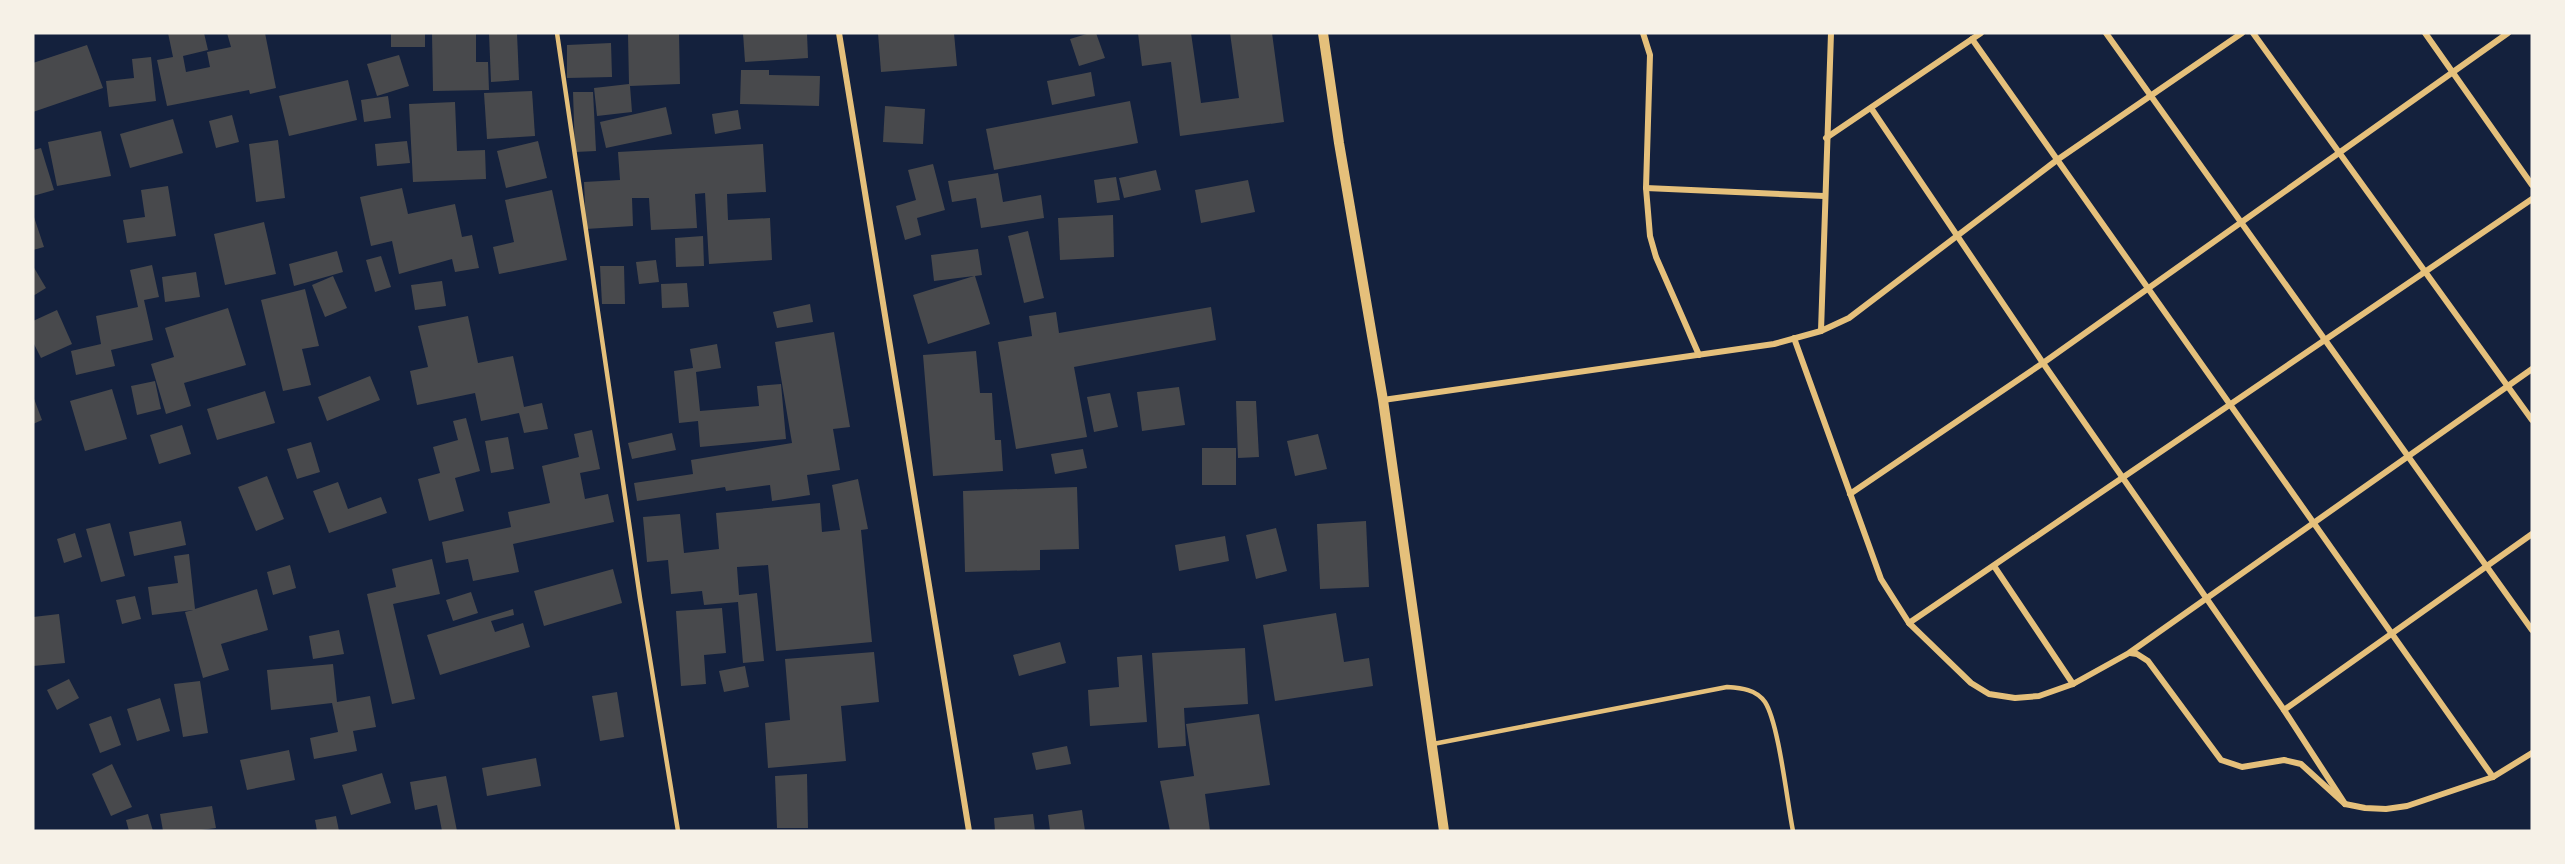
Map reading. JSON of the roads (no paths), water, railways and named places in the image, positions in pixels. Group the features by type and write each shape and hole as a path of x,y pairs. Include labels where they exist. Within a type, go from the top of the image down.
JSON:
{"street":[{"path":"839,33 969,831"},
{"path":"1323,33 1339,143 1383,400 1444,831"},
{"path":"1643,33 1650,55 1646,188 1650,236 1656,257 1699,355"},
{"path":"1821,331 1831,33"},
{"path":"1826,138 1981,33"},
{"path":"2106,33 2532,630"},
{"path":"1383,400 1699,355 1821,331 1849,318 2057,160 2242,33"},
{"path":"2253,33 2532,420"},
{"path":"2425,33 2532,184"},
{"path":"1850,494 2043,363 2508,33"},
{"path":"1972,39 2493,777"},
{"path":"1871,108 2043,363 2284,710 2345,804"},
{"path":"1646,188 1824,196"},
{"path":"1909,623 2532,199"},
{"path":"1794,338 1881,579 1909,623 1971,683 1989,694 2015,698 2039,696 2073,684 2129,653 2532,369"},
{"path":"2284,710 2532,534"},
{"path":"1994,566 2073,684"},
{"path":"2129,653 2137,654 2148,660 2221,760 2242,767 2293,760 2301,764 2345,804 2386,809 2407,806 2493,777 2532,753"}],"lane":[{"path":"557,33 640,598 678,831"},
{"path":"1431,744 1727,687 1748,688 1764,700 1772,720 1793,831"}]}
